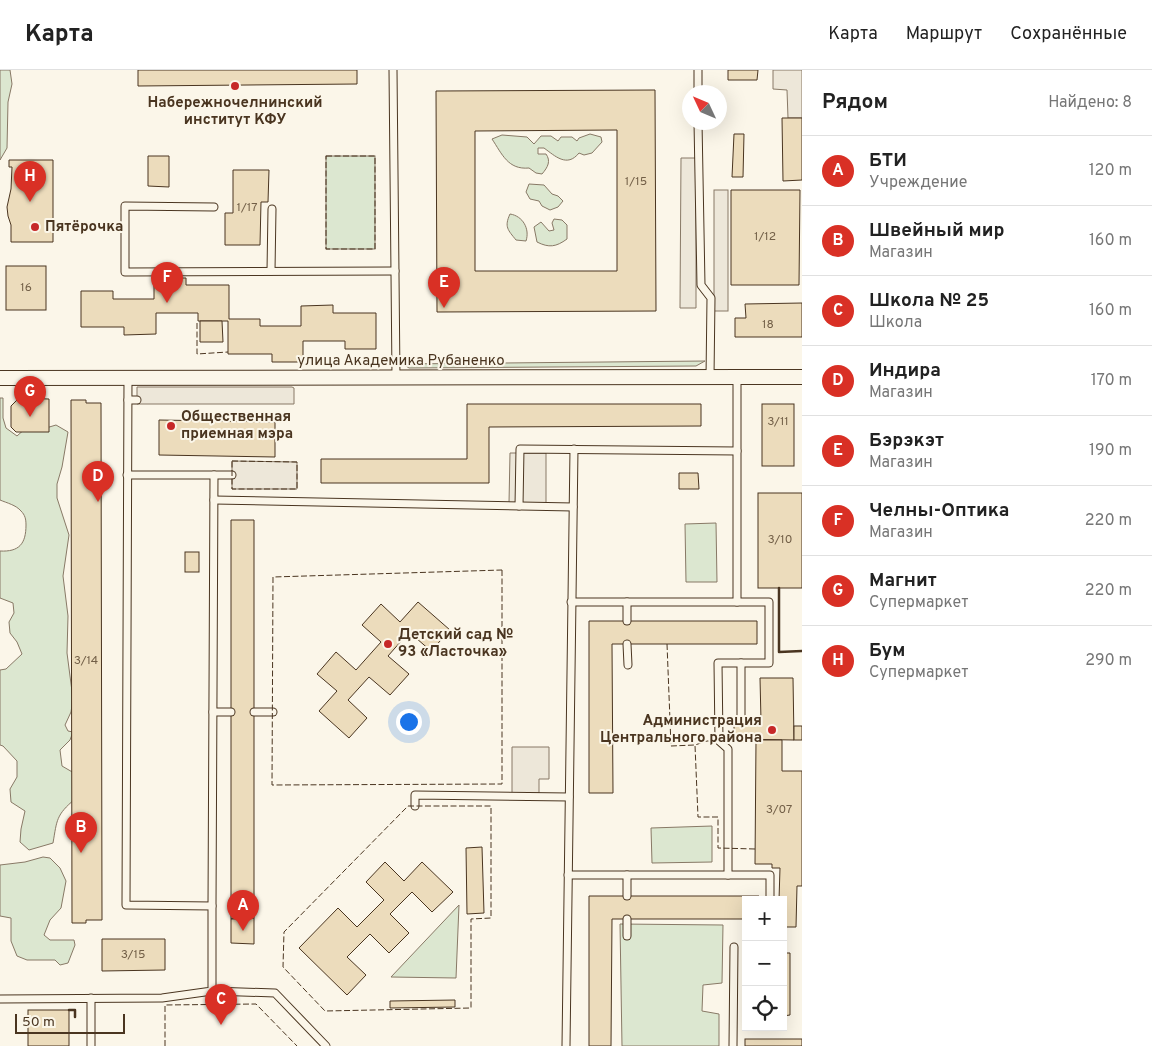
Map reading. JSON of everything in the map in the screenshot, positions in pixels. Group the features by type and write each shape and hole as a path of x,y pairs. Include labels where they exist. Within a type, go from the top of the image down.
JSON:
{"street":[{"name":"улица Академика Рубаненко","path":"0,378 128,378 291,382 396,378 802,377"}],"lane":[{"path":"393,70 396,378"},
{"path":"698,70 698,85"},
{"path":"698,130 700,285 711,298 710,377"},
{"path":"214,207 125,206 125,272 395,271"},
{"path":"271,271 272,209"},
{"path":"737,377 737,602"},
{"path":"128,378 126,905 212,906"},
{"path":"128,400 137,400"},
{"path":"519,506 520,449 737,452"},
{"path":"566,1046 574,449"},
{"path":"128,475 232,475"},
{"path":"212,991 214,475"},
{"path":"214,500 573,507"},
{"path":"572,602 769,602 769,663 718,662 719,741 728,749 728,875"},
{"path":"627,602 627,621"},
{"path":"627,644 628,665"},
{"path":"741,663 741,718"},
{"path":"213,712 231,712"},
{"path":"254,712 272,712"},
{"path":"415,806 415,795 527,795 569,798"},
{"path":"627,875 627,896"},
{"path":"568,876 770,875 770,896"},
{"path":"627,919 627,936"},
{"path":"733,1046 734,947"},
{"path":"0,999 162,998 212,991 275,994 326,1046"},
{"path":"91,998 91,1046"}],"green space":[{"path":"0,70 10,70 12,84 8,102 7,148 0,160"},
{"path":"590,134 601,137 602,142 592,153 584,155 579,153 570,160 561,159 544,148 538,148 538,154 546,154 549,162 542,174 536,173 529,168 522,168 511,164 506,160 492,139 502,135 527,137 534,144 541,136 551,136 558,141 561,137 572,137 577,141 579,138"},
{"path":"326,156 375,156 375,249 326,249"},
{"path":"529,184 544,185 552,194 558,196 563,201 558,207 550,210 542,206 539,201 530,199 526,192"},
{"path":"510,214 522,220 527,232 526,241 516,240 509,231 507,222"},
{"path":"554,219 562,220 567,225 567,239 552,246 537,242 534,227 541,222 549,231 554,230 552,223"},
{"path":"705,361 696,366 409,368 403,364"},
{"path":"0,398 3,398 3,418 6,428 17,436 27,427 46,428 56,425 68,432 57,484 57,498 69,535 63,576 68,616 67,653 73,699 71,712 65,725 68,731 73,732 70,740 60,750 62,766 74,773 75,799 64,809 58,818 53,843 29,850 20,842 25,811 11,802 10,789 17,777 17,761 0,745 0,670 6,669 22,654 17,642 10,633 9,622 14,613 13,603 0,598 0,551 12,550 20,546 25,537 26,525 24,516 19,509 0,500"},
{"path":"716,523 717,582 686,582 685,524"},
{"path":"712,826 712,862 652,863 651,828"},
{"path":"43,857 50,858 60,868 66,881 61,908 50,920 44,935 50,940 74,940 75,945 68,963 60,965 55,960 27,960 17,956 11,941 11,918 0,916 0,865 25,862"},
{"path":"459,905 456,978 391,977"},
{"path":"620,924 723,925 722,983 703,985 702,1011 719,1014 719,1046 622,1046"}],"shaded area":[{"path":"773,70 802,70 802,118 788,118 787,90 773,89"},
{"path":"681,158 696,158 696,308 680,308"},
{"path":"714,190 728,190 728,311 714,311"},
{"path":"137,387 292,387 294,388 294,404 137,404"},
{"path":"510,453 546,453 546,504 509,503"},
{"path":"232,461 297,462 297,489 232,489"},
{"path":"512,747 549,747 549,779 539,779 539,793 512,793"}],"building":[{"path":"138,70 357,70 357,84 138,86"},
{"path":"728,70 758,70 757,80 728,80"},
{"path":"655,90 656,311 437,312 436,91","holes":["617,130 617,271 475,271 475,131"]},
{"path":"782,118 802,118 802,180 783,181"},
{"path":"734,134 744,134 743,177 732,177"},
{"path":"148,156 169,156 169,187 148,186"},
{"path":"9,160 53,160 53,242 11,242 11,225 7,207 11,189 12,167 9,167"},
{"path":"233,170 269,170 268,202 261,202 260,245 225,245 225,213 233,213"},
{"path":"731,190 800,190 799,285 731,285"},
{"path":"6,266 46,266 46,310 6,310"},
{"path":"154,278 186,278 186,285 229,285 229,319 260,319 260,326 301,326 301,306 333,305 333,313 376,313 376,349 345,349 345,341 303,341 303,362 272,362 272,354 228,354 228,321 198,321 198,313 156,313 156,334 124,335 124,327 81,327 81,291 113,291 113,299 154,299"},
{"path":"802,303 802,337 735,337 735,318 746,318 745,304"},
{"path":"200,321 222,321 223,342 200,342"},
{"path":"19,398 49,399 49,432 16,432 11,427 11,406"},
{"path":"71,400 101,403 102,920 86,920 86,923 72,923"},
{"path":"467,404 701,404 701,426 489,427 489,483 321,483 321,459 467,459"},
{"path":"762,404 794,404 794,466 762,466"},
{"path":"159,420 275,422 275,457 159,455"},
{"path":"679,473 698,473 699,489 679,489"},
{"path":"758,493 802,493 802,588 758,588"},
{"path":"231,520 254,520 254,918 231,919"},
{"path":"185,552 199,552 199,572 185,572"},
{"path":"418,602 450,630 431,651 409,632 388,656 409,674 390,695 369,677 348,700 367,718 349,738 319,711 337,691 317,674 336,652 356,670 381,642 362,625 381,604 400,622"},
{"path":"589,621 757,621 757,644 612,644 613,793 589,793"},
{"path":"760,678 793,678 794,740 734,739 734,721 761,721"},
{"path":"794,726 802,726 802,740 794,740"},
{"path":"756,740 782,740 782,771 802,771 802,886 797,886 796,927 787,927 787,896 779,896 780,868 772,868 772,864 755,864"},
{"path":"482,847 484,913 467,914 466,848"},
{"path":"385,862 404,881 422,862 453,892 432,912 412,892 390,914 409,933 389,953 370,934 347,957 366,975 347,995 299,948 338,908 357,927 384,900 366,882"},
{"path":"589,896 742,896 742,919 612,919 611,1046 589,1046"},
{"path":"254,918 254,944 231,943 231,919"},
{"path":"102,939 165,939 165,970 102,971"},
{"path":"787,953 790,953 790,1015 787,1015"},
{"path":"455,1000 455,1007 390,1008 390,1001"},
{"path":"28,1010 69,1010 69,1046 28,1046"},
{"path":"745,1039 802,1039 802,1046 745,1046"}],"fence":[{"path":"326,156 375,156 375,249 326,249 326,156"},
{"path":"197,323 197,354 228,352"},
{"path":"232,461 297,462 297,489 232,489 232,461"},
{"path":"502,570 502,784 272,785 273,577 502,570"},
{"path":"667,644 671,746 695,745"},
{"path":"755,849 718,848 718,817 698,817 695,745 707,741 756,742"},
{"path":"408,806 491,806 491,918 471,919 471,1008 325,1011 283,967 284,932 408,806"},
{"path":"165,1046 165,1005 256,1004 297,1046"}],"wall":[{"path":"779,588 779,652 802,651"},
{"path":"69,1010 75,1010 75,1017"}],"place":[{"name":"Набережночелнинский институт КФУ","path":"235,86"},
{"name":"Бум","path":"30,202"},
{"name":"Пятёрочка","path":"35,227"},
{"name":"Челны-Оптика","path":"167,303"},
{"name":"Бэрэкэт","path":"444,308"},
{"name":"Магнит","path":"30,417"},
{"name":"Общественная приемная мэра","path":"171,426"},
{"name":"Индира","path":"98,502"},
{"name":"Детский сад № 93 «Ласточка»","path":"388,644"},
{"name":"Администрация Центрального района","path":"772,730"},
{"name":"Швейный мир","path":"81,853"},
{"name":"БТИ","path":"243,931"},
{"name":"Школа № 25","path":"221,1025"}]}
